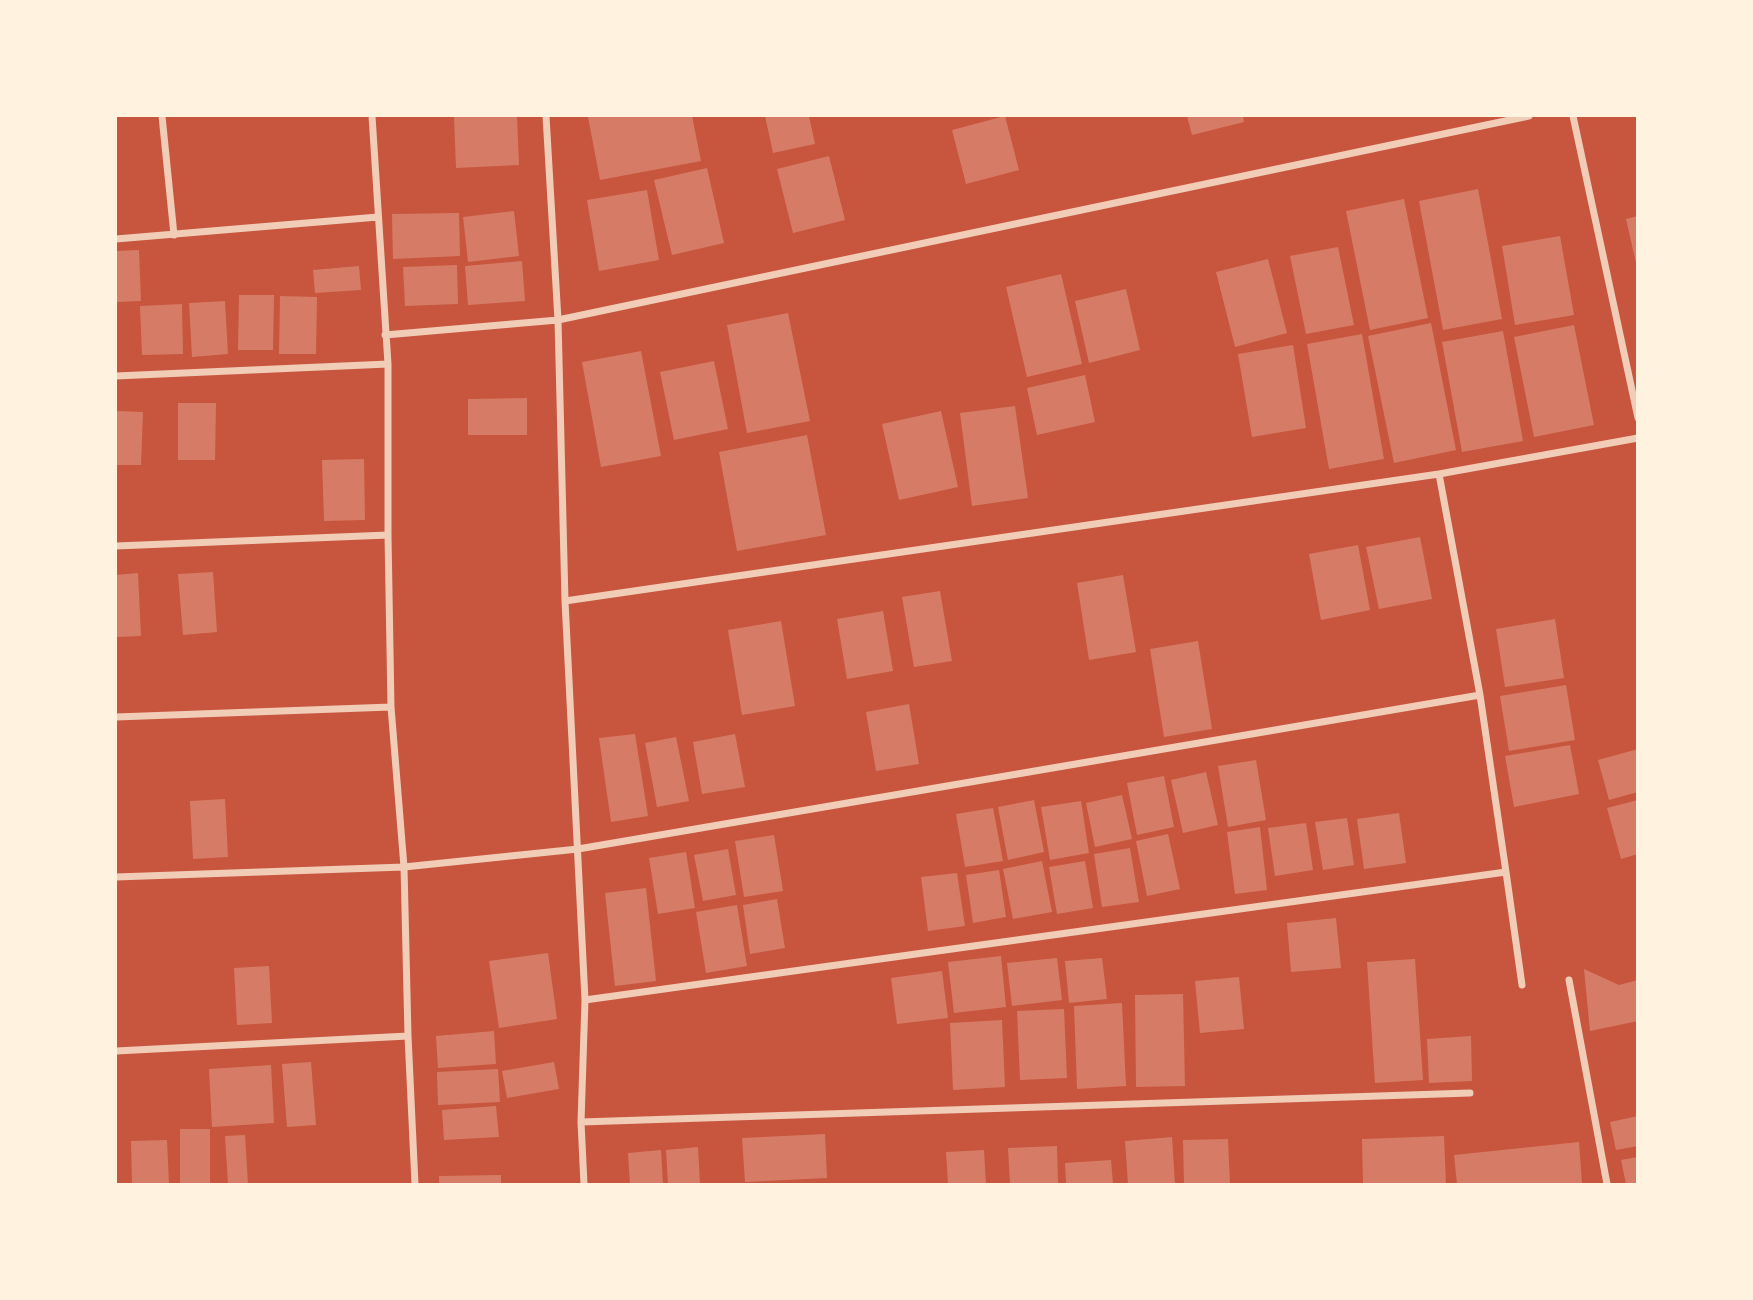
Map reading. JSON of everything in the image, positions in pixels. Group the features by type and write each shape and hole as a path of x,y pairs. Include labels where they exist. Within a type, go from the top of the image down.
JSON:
{"street":[{"path":"162,116 174,235"},
{"path":"372,116 388,364 391,707 404,867 415,1185"},
{"path":"546,116 558,320 565,601 586,1000 581,1122 584,1185"},
{"path":"386,335 558,320 1529,116"},
{"path":"1573,116 1637,418"},
{"path":"116,239 378,218"},
{"path":"116,376 388,364"},
{"path":"565,601 1439,474 1637,438"},
{"path":"1439,474 1480,695 1522,985"},
{"path":"116,546 388,536"},
{"path":"116,877 404,867 579,849 1480,695"},
{"path":"116,717 391,707"},
{"path":"586,1000 1506,872"},
{"path":"1569,979 1607,1185"},
{"path":"116,1051 408,1036"},
{"path":"581,1122 1470,1093"}],"building":[{"path":"517,116 519,165 456,168 454,117"},
{"path":"692,116 701,161 600,180 588,117"},
{"path":"765,116 809,116 815,144 773,153"},
{"path":"1005,116 1019,170 966,184 952,130"},
{"path":"1187,116 1243,116 1244,122 1192,135"},
{"path":"829,156 845,220 793,233 777,169"},
{"path":"707,168 724,243 672,255 654,180"},
{"path":"1478,189 1502,319 1443,330 1419,201"},
{"path":"647,190 659,260 599,271 587,200"},
{"path":"1404,199 1428,318 1370,330 1346,211"},
{"path":"514,211 519,256 468,262 463,217"},
{"path":"459,213 460,256 393,259 392,214"},
{"path":"1638,216 1638,263 1636,263 1626,219"},
{"path":"1560,236 1574,315 1515,325 1502,246"},
{"path":"1338,247 1354,325 1306,334 1290,256"},
{"path":"139,250 141,301 116,302 116,251"},
{"path":"1268,259 1287,333 1235,347 1216,272"},
{"path":"522,261 525,301 468,305 465,266"},
{"path":"457,265 458,304 405,306 403,267"},
{"path":"359,266 361,290 315,293 313,270"},
{"path":"1061,274 1082,364 1027,377 1006,287"},
{"path":"1126,289 1140,350 1089,363 1075,301"},
{"path":"239,295 274,295 273,350 238,350"},
{"path":"280,296 317,297 316,354 279,354"},
{"path":"225,301 228,354 192,357 189,303"},
{"path":"182,304 183,354 142,355 140,306"},
{"path":"788,313 810,421 747,433 727,325"},
{"path":"1431,323 1456,450 1394,463 1368,336"},
{"path":"1574,325 1594,425 1534,437 1514,337"},
{"path":"1503,331 1523,441 1462,452 1442,342"},
{"path":"1362,334 1384,459 1329,469 1307,344"},
{"path":"1293,345 1306,428 1252,437 1238,354"},
{"path":"641,351 661,456 601,467 582,362"},
{"path":"714,361 728,429 674,440 660,372"},
{"path":"1085,375 1095,422 1037,435 1027,388"},
{"path":"527,398 527,435 468,435 468,399"},
{"path":"178,403 216,403 215,460 178,460"},
{"path":"1015,406 1028,498 972,506 960,413"},
{"path":"116,411 143,412 141,465 116,465"},
{"path":"941,411 958,487 899,500 882,424"},
{"path":"807,435 826,535 737,551 719,452"},
{"path":"364,459 365,520 324,521 322,460"},
{"path":"1420,537 1432,599 1379,609 1366,547"},
{"path":"1358,545 1370,610 1321,620 1309,554"},
{"path":"213,572 217,632 183,635 178,574"},
{"path":"138,573 141,636 116,637 116,575"},
{"path":"1123,575 1136,652 1089,660 1077,583"},
{"path":"940,591 952,661 914,667 902,597"},
{"path":"883,611 893,671 847,679 837,619"},
{"path":"1555,619 1564,678 1505,687 1496,629"},
{"path":"781,621 795,706 742,715 728,630"},
{"path":"1198,641 1212,729 1164,737 1150,649"},
{"path":"1566,685 1575,740 1509,751 1500,696"},
{"path":"909,704 919,764 876,771 866,712"},
{"path":"635,734 648,816 611,822 599,738"},
{"path":"735,734 745,787 702,794 693,742"},
{"path":"676,737 689,801 657,807 645,743"},
{"path":"1570,745 1579,794 1514,807 1505,756"},
{"path":"1638,749 1638,792 1609,800 1598,760"},
{"path":"1256,760 1266,820 1228,827 1218,766"},
{"path":"1206,772 1218,825 1183,833 1171,780"},
{"path":"1164,776 1174,827 1137,835 1127,783"},
{"path":"1122,795 1132,839 1095,847 1086,803"},
{"path":"225,799 228,857 193,859 190,801"},
{"path":"1034,800 1044,852 1008,860 998,807"},
{"path":"1638,800 1638,854 1621,859 1607,808"},
{"path":"1081,801 1089,853 1050,860 1041,807"},
{"path":"993,808 1003,861 965,867 956,814"},
{"path":"1399,813 1406,863 1364,869 1357,819"},
{"path":"1347,818 1354,865 1323,870 1315,822"},
{"path":"1306,823 1313,870 1275,876 1268,828"},
{"path":"1260,827 1267,890 1235,894 1227,832"},
{"path":"1168,834 1180,889 1147,896 1136,841"},
{"path":"774,835 783,891 744,897 735,841"},
{"path":"1130,848 1139,902 1102,907 1094,854"},
{"path":"728,849 736,895 703,901 694,855"},
{"path":"686,852 695,908 658,914 649,858"},
{"path":"1042,861 1052,912 1013,919 1003,869"},
{"path":"1085,861 1093,908 1057,914 1049,867"},
{"path":"999,870 1006,917 973,923 966,875"},
{"path":"957,873 965,926 928,931 921,877"},
{"path":"646,888 656,981 615,986 605,893"},
{"path":"777,899 785,948 750,954 743,905"},
{"path":"737,905 747,966 706,973 696,912"},
{"path":"1336,918 1341,968 1291,972 1287,923"},
{"path":"548,953 557,1019 499,1028 489,961"},
{"path":"1001,956 1006,1007 954,1013 948,962"},
{"path":"1057,958 1062,1000 1012,1006 1007,963"},
{"path":"1102,958 1107,999 1069,1003 1065,961"},
{"path":"1415,959 1423,1080 1375,1083 1367,962"},
{"path":"269,966 272,1023 237,1025 234,968"},
{"path":"1584,969 1619,985 1638,980 1638,1021 1590,1031"},
{"path":"942,971 948,1018 897,1024 891,978"},
{"path":"1239,977 1244,1029 1200,1033 1195,981"},
{"path":"1183,994 1185,1086 1136,1087 1135,995"},
{"path":"1122,1003 1126,1086 1077,1089 1074,1006"},
{"path":"1064,1009 1067,1078 1020,1080 1017,1011"},
{"path":"1002,1020 1005,1087 953,1090 950,1023"},
{"path":"494,1031 496,1064 438,1068 436,1036"},
{"path":"1471,1036 1472,1081 1429,1083 1427,1039"},
{"path":"311,1062 316,1125 287,1127 282,1064"},
{"path":"554,1062 559,1089 507,1098 502,1071"},
{"path":"271,1065 274,1123 212,1127 209,1069"},
{"path":"498,1069 500,1102 438,1105 437,1072"},
{"path":"496,1106 499,1137 444,1140 442,1110"},
{"path":"1638,1116 1638,1146 1616,1150 1610,1122"},
{"path":"180,1129 210,1129 210,1184 180,1184"},
{"path":"825,1134 827,1178 745,1182 742,1138"},
{"path":"245,1135 248,1184 228,1184 225,1136"},
{"path":"1444,1136 1446,1184 1363,1184 1362,1139"},
{"path":"1172,1137 1175,1184 1128,1184 1125,1141"},
{"path":"1228,1139 1230,1184 1184,1184 1183,1140"},
{"path":"167,1140 169,1184 132,1184 131,1141"},
{"path":"1579,1142 1582,1183 1457,1184 1454,1155"},
{"path":"1057,1146 1058,1184 1010,1184 1008,1148"},
{"path":"698,1147 700,1184 668,1184 666,1150"},
{"path":"661,1150 663,1184 630,1184 628,1153"},
{"path":"984,1150 986,1184 948,1184 946,1152"},
{"path":"1638,1157 1638,1184 1626,1184 1621,1160"},
{"path":"1111,1160 1113,1184 1066,1184 1065,1163"},
{"path":"501,1175 501,1184 439,1184 439,1176"}]}
